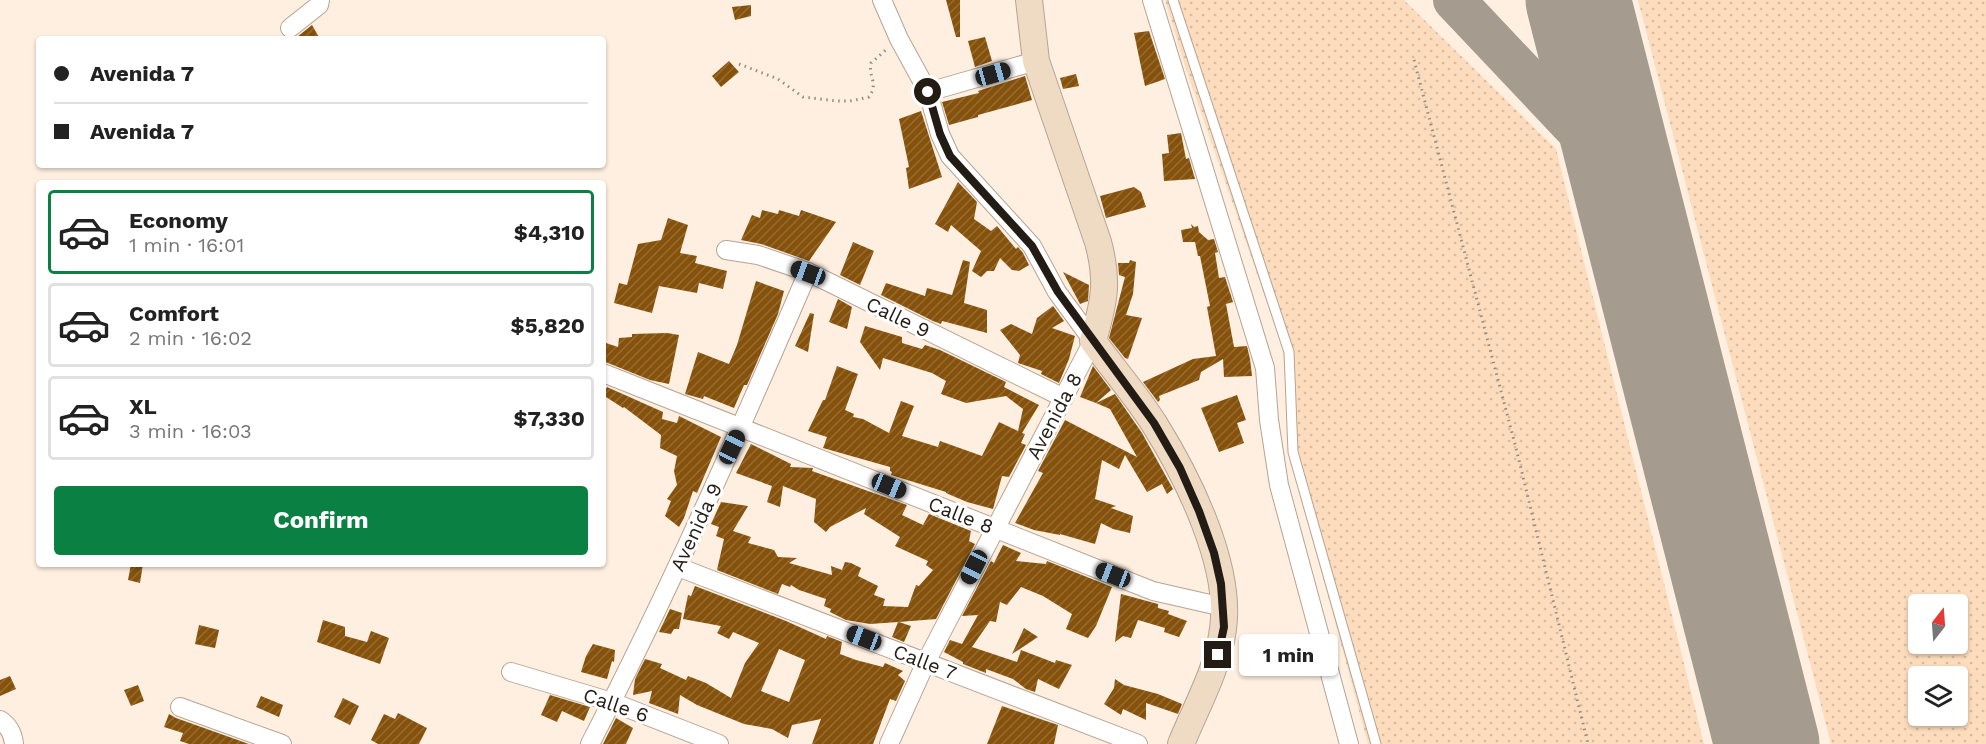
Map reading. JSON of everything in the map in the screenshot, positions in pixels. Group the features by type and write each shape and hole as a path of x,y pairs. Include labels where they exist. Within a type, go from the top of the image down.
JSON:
{"street":[{"path":"290,28 319,5 320,0"},
{"path":"882,0 899,39 928,92 940,134 950,156 1032,246 1058,292 1154,423 1180,468 1199,511 1214,553 1221,584 1224,627 1218,655 1181,744"},
{"name":"Avenida 8","path":"889,744 926,662 1093,341 1104,293 1104,266 1098,242 1036,61 1029,0"},
{"path":"1152,0 1265,368 1269,420 1279,484 1349,744"},
{"path":"928,92 1036,61"},
{"name":"Calle 9","path":"726,249 758,255 808,273 1064,398"},
{"name":"Avenida 9","path":"590,744 678,567 742,427 808,273"},
{"name":"Calle 8","path":"606,374 1153,591 1223,607"},
{"name":"Calle 7","path":"678,567 1138,744"},
{"name":"Calle 6","path":"511,672 612,702 719,744"},
{"path":"180,707 282,744"},
{"path":"0,720 6,723 14,744"},
{"path":"1332,744 1343,722"}],"lane":[{"path":"1173,0 1289,352 1293,452 1376,744"}],"path":[{"path":"739,64 778,79 802,97 850,101 869,97 875,84 870,69 871,63 899,39"},
{"path":"1414,60 1517,453 1588,744"}],"shaded area":[{"path":"1165,0 1404,0 1556,149 1704,744 1368,744 1291,460 1283,349 1185,66"},
{"path":"1638,0 1986,0 1986,744 1831,744"}],"building":[{"path":"946,0 960,0 960,37 956,37"},
{"path":"751,5 751,16 735,20 732,7"},
{"path":"312,25 318,36 298,36"},
{"path":"1149,31 1165,79 1145,86 1134,33"},
{"path":"985,37 992,61 975,67 968,41"},
{"path":"729,61 739,72 721,87 712,76"},
{"path":"1076,74 1079,86 1063,89 1060,78"},
{"path":"1025,76 1032,100 949,125 942,102 979,93 978,91"},
{"path":"921,111 942,177 909,189 906,168 909,167 899,119"},
{"path":"1181,133 1186,159 1189,158 1195,179 1164,181 1162,154 1169,153 1167,135"},
{"path":"958,182 977,202 974,219 991,231 997,226 1016,249 1018,247 1023,253 1029,265 1019,271 1012,270 1000,258 994,271 987,271 981,277 972,271 981,251 951,225 948,232 935,224"},
{"path":"1134,187 1141,192 1146,207 1106,218 1100,196"},
{"path":"762,210 778,214 779,210 799,216 801,210 836,222 809,261 761,244 741,240 752,215 760,218"},
{"path":"668,218 688,225 680,253 697,256 695,263 727,271 723,289 699,283 697,293 659,286 652,313 614,303 619,283 627,285 638,244 661,240"},
{"path":"1191,224 1194,227 1198,226 1199,232 1208,240 1214,239 1218,252 1215,253 1219,278 1225,277 1233,302 1226,304 1234,347 1247,346 1252,376 1224,377 1223,359 1201,372 1199,380 1159,396 1158,402 1143,382 1193,359 1216,356 1207,307 1210,306 1200,256 1198,256 1195,242 1183,242 1181,230 1192,228"},
{"path":"853,242 874,251 860,285 840,275"},
{"path":"963,260 970,262 964,303 987,310 987,333 942,321 941,324 881,295 886,283 925,296 927,288 952,295"},
{"path":"1130,260 1136,262 1133,294 1126,315 1142,318 1128,359 1109,338 1125,277 1119,275 1118,263 1129,263"},
{"path":"1063,272 1089,285 1088,301 1080,304"},
{"path":"756,281 784,291 778,314 747,385 744,385 734,408 704,396 703,399 685,394 698,352 729,364"},
{"path":"838,299 852,307 847,329 829,322"},
{"path":"1053,306 1064,321 1052,328 1075,336 1059,383 1041,374 1042,371 1018,363 1020,355 1000,330 1011,324 1032,334 1037,318"},
{"path":"810,313 814,314 808,352 795,346"},
{"path":"865,326 902,337 902,343 922,349 925,345 940,350 1006,382 1004,387 1039,405 1022,433 1025,434 1021,443 1026,445 1009,477 1002,476 993,509 891,475 890,467 823,448 827,437 808,431 825,400 837,366 858,374 845,410 854,414 853,417 863,419 889,433 901,401 914,406 902,436 938,447 940,441 982,456 999,422 1018,431 1023,409 1006,396 966,403 941,394 946,381 932,373 883,358 880,370 860,342"},
{"path":"632,334 679,335 669,384 650,380 606,362 606,343 618,347 619,338 632,337"},
{"path":"1093,366 1111,390 1096,403 1080,397"},
{"path":"607,387 663,412 662,419 677,423 679,416 721,437 697,493 693,491 679,527 665,516 671,501 667,499 677,485 674,471 677,456 660,448 661,435 624,407 606,397"},
{"path":"1115,394 1142,433 1173,489 1167,494 1162,484 1147,492 1125,455 1119,469 1102,460 1095,499 1116,506 1111,508 1133,516 1130,533 1101,523 1095,544 1060,534 1034,530 1015,523 1043,473 1038,471 1065,420 1137,457 1110,409 1096,403"},
{"path":"1237,395 1246,420 1237,423 1244,443 1219,452 1201,408"},
{"path":"751,444 791,464 790,467 813,468 812,471 907,505 902,515 923,525 929,514 971,531 969,541 975,544 936,619 899,622 911,626 904,642 892,637 898,622 870,624 846,620 830,612 831,609 824,606 826,599 791,585 790,587 782,584 778,594 717,570 724,539 716,536 719,527 711,524 721,502 748,506 733,531 751,537 748,543 774,550 778,557 797,558 789,563 832,575 831,566 842,570 845,562 861,568 858,576 878,586 874,595 885,599 883,606 908,607 916,585 919,586 933,570 926,565 928,561 895,546 900,537 864,514 866,508 830,527 826,532 814,522 816,499 783,486 780,507 767,502 772,486 736,473"},
{"path":"1003,545 1021,553 1016,561 1046,564 1047,561 1112,587 1096,626 1088,638 1066,629 1072,614 1043,596 1021,587 1007,605 1000,602 996,622 990,621 972,647 1017,662 1021,650 1055,663 1056,660 1072,665 1059,689 1038,679 1035,692 1026,689 1013,679 986,669 986,673 963,664 944,652 950,640 962,644 978,615 962,616 991,561 994,563"},
{"path":"130,567 143,567 140,583 128,580"},
{"path":"695,586 826,639 827,636 842,642 840,654 883,667 885,663 903,671 898,675 905,681 896,701 890,699 873,744 812,744 821,719 792,725 788,738 772,729 744,724 697,705 680,695 678,714 649,703 652,691 633,695 635,679 645,659 662,664 660,668 686,680 688,676 706,683 731,698 745,663 759,643 733,632 729,639 717,633 721,626 683,619 688,595 691,596","holes":["779,649 805,660 789,702 761,691"]},
{"path":"1121,594 1158,604 1158,608 1169,611 1168,614 1187,621 1179,637 1164,632 1165,628 1138,620 1131,638 1123,636 1115,642"},
{"path":"670,609 682,613 679,629 674,629 671,634 659,632"},
{"path":"323,620 345,627 345,636 367,642 371,631 389,638 380,664 317,642"},
{"path":"199,625 219,630 215,648 195,644"},
{"path":"1024,628 1038,637 1012,654"},
{"path":"593,644 615,650 614,662 612,661 607,679 581,672"},
{"path":"10,676 16,689 0,696 0,680"},
{"path":"1115,679 1124,685 1158,694 1182,704 1178,714 1146,703 1146,720 1123,709 1121,715 1104,704 1114,688"},
{"path":"138,685 144,701 131,706 124,690"},
{"path":"550,695 590,707 584,721 562,711 557,722 541,715"},
{"path":"261,696 283,705 279,717 256,707"},
{"path":"343,698 359,706 350,725 334,717"},
{"path":"1002,706 1058,725 1054,744 987,744"},
{"path":"398,713 427,728 419,744 378,744 371,740 384,714 395,719"},
{"path":"169,714 249,744 189,744 180,741 183,733 164,727"},
{"path":"616,718 633,728 626,744 603,744"}],"taxiway":[{"path":"1454,0 1624,180"}],"runway":[{"path":"1578,0 1767,744"}],"route":[{"path":"928,92 940,134 950,156 1032,246 1058,292 1154,423 1180,468 1214,553 1221,584 1224,627 1218,655"}]}
